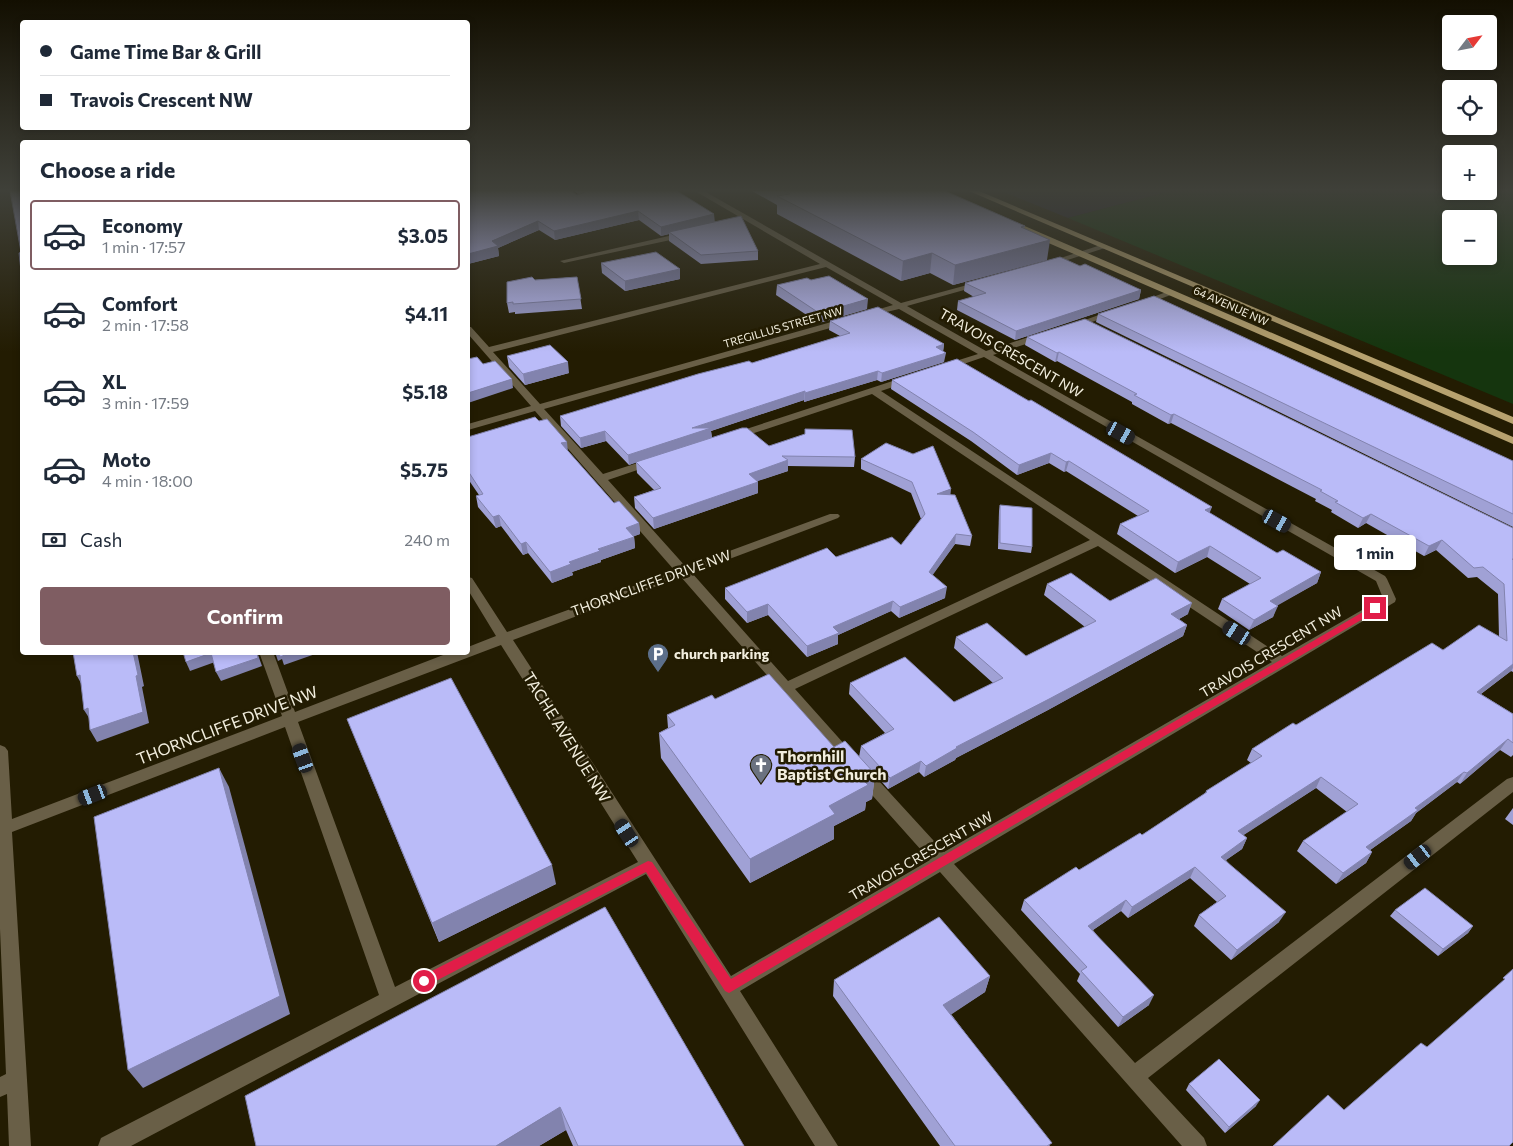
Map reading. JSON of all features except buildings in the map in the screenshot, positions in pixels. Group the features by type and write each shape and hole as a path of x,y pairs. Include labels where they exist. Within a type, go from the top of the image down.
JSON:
{"main road":[{"name":"64 AVENUE NW","path":"1060,244 1513,441"},
{"name":"64 AVENUE NW","path":"1096,244 1513,421"}],"street":[{"path":"564,261 638,244"},
{"name":"TRAVOIS CRESCENT NW","path":"729,987 1390,599 1381,580 899,306 786,244"},
{"path":"1040,266 1104,248"},
{"path":"486,351 825,265"},
{"name":"TREGILLUS STREET NW","path":"470,426 993,279"},
{"path":"1065,328 1172,293"},
{"path":"1084,322 1102,331"},
{"path":"470,332 785,688 1196,1146"},
{"path":"937,370 1047,334"},
{"path":"723,439 919,376"},
{"path":"874,391 1283,663"},
{"path":"600,479 657,461"},
{"name":"THORNCLIFFE DRIVE NW","path":"470,651 834,516"},
{"path":"785,688 1098,541"},
{"name":"TACHE AVENUE NW","path":"470,584 648,865 729,987 828,1146"},
{"path":"267,655 390,999"},
{"name":"THORNCLIFFE DRIVE NW","path":"2,829 459,655"},
{"path":"0,751 9,1083 20,1146"},
{"path":"1133,1077 1513,783"},
{"path":"109,1146 648,865"}],"green space":[{"path":"1131,244 1442,244 1442,265 1497,265 1497,244 1513,244 1513,404"}],"place":[{"name":"church parking","path":"658,673"},
{"name":"Thornhill Baptist Church","path":"761,784"}],"route":[{"path":"424,981 648,865 729,987 1375,608"}]}
